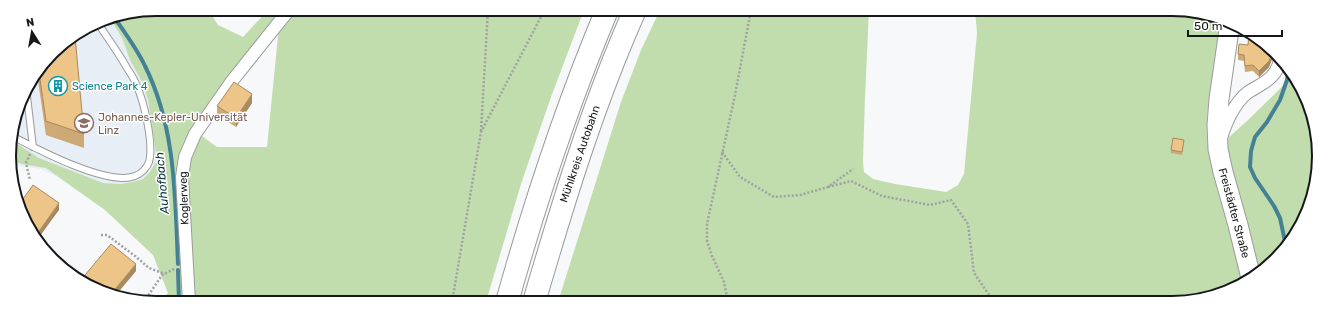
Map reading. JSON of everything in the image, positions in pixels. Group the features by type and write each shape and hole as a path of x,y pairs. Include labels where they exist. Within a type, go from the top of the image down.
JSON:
{"highway":[{"path":"509,296 537,198 564,118 604,16"},
{"name":"Mühlkreis Autobahn","path":"536,296 562,205 589,126 631,16"}],"main road":[{"name":"Freistädter Straße","path":"1229,28 1219,99 1217,125 1218,149 1250,272"}],"street":[{"name":"Koglerweg","path":"189,296 182,177 185,157 195,134 232,81 284,16"},
{"path":"1218,149 1229,116 1238,102 1247,94 1262,85 1274,74 1279,67"}],"lane":[{"path":"17,139 82,169 113,178 134,177 144,170 149,162 150,146 147,119 136,84 100,27"},
{"path":"27,100 33,147"}],"path":[{"path":"453,296 481,132 488,16"},
{"path":"481,132 542,16"},
{"path":"727,296 724,282 707,241 707,224 735,95 750,16"},
{"path":"30,180 26,163 33,147"},
{"path":"722,152 740,177 774,197 800,194 851,181 882,196 930,205 951,200 968,224 974,273 990,296"},
{"path":"828,187 853,169"},
{"path":"101,235 107,235 148,268 165,274"},
{"path":"148,296 162,275 174,269"}],"shaded area":[{"name":"Johannes-Kepler-Universität Linz","path":"113,23 122,38 130,60 142,82 148,100 157,160 153,255 105,210 56,176 41,169 16,164 17,138 23,111 35,86 51,64 71,45 94,30"}],"green space":[{"path":"212,16 218,25 243,37 262,16 280,16 182,149 185,296 165,296 168,293 153,255 105,210 46,168 16,162 16,143 39,158 103,183 120,184 133,182 143,179 150,172 157,160 148,100 142,82 130,60 122,38 113,23 138,17"},
{"path":"288,16 582,16 551,97 521,184 488,296 193,296 187,163 199,134 217,147 267,147 279,26"},
{"path":"657,16 869,16 863,162 864,172 873,179 946,192 958,185 964,174 977,33 976,16 1172,16 1190,17 1217,23 1220,24 1219,35 1208,107 1208,148 1213,172 1235,251 1240,278 1217,289 1190,295 1172,296 560,296 621,102 641,50"},
{"path":"1289,80 1298,94 1305,111 1312,147 1311,174 1305,201 1298,218 1288,234 1271,255 1255,268 1226,149 1229,137"}],"building":[{"path":"1248,39 1270,58 1259,71 1253,65 1245,66 1244,55 1238,54 1239,44 1248,45"},
{"name":"Science Park 4","path":"76,42 84,134 46,121 40,79 51,64"},
{"path":"234,82 252,94 236,118 217,106"},
{"path":"1173,138 1184,140 1182,152 1171,150"},
{"path":"33,185 59,203 39,232 23,199"},
{"path":"111,244 136,264 115,290 84,276"}],"waterway":[{"name":"Auhofbach","path":"117,22 131,41 145,66 163,114 172,163 178,264"},
{"path":"1284,239 1280,218 1274,206 1255,178 1250,167 1251,151 1255,137 1267,122 1280,100 1287,77"},
{"name":"Auhofbach","path":"178,270 179,296"}],"place":[{"name":"Science Park 4","path":"58,86"},
{"name":"Johannes-Kepler-Universität Linz","path":"84,123"}]}
